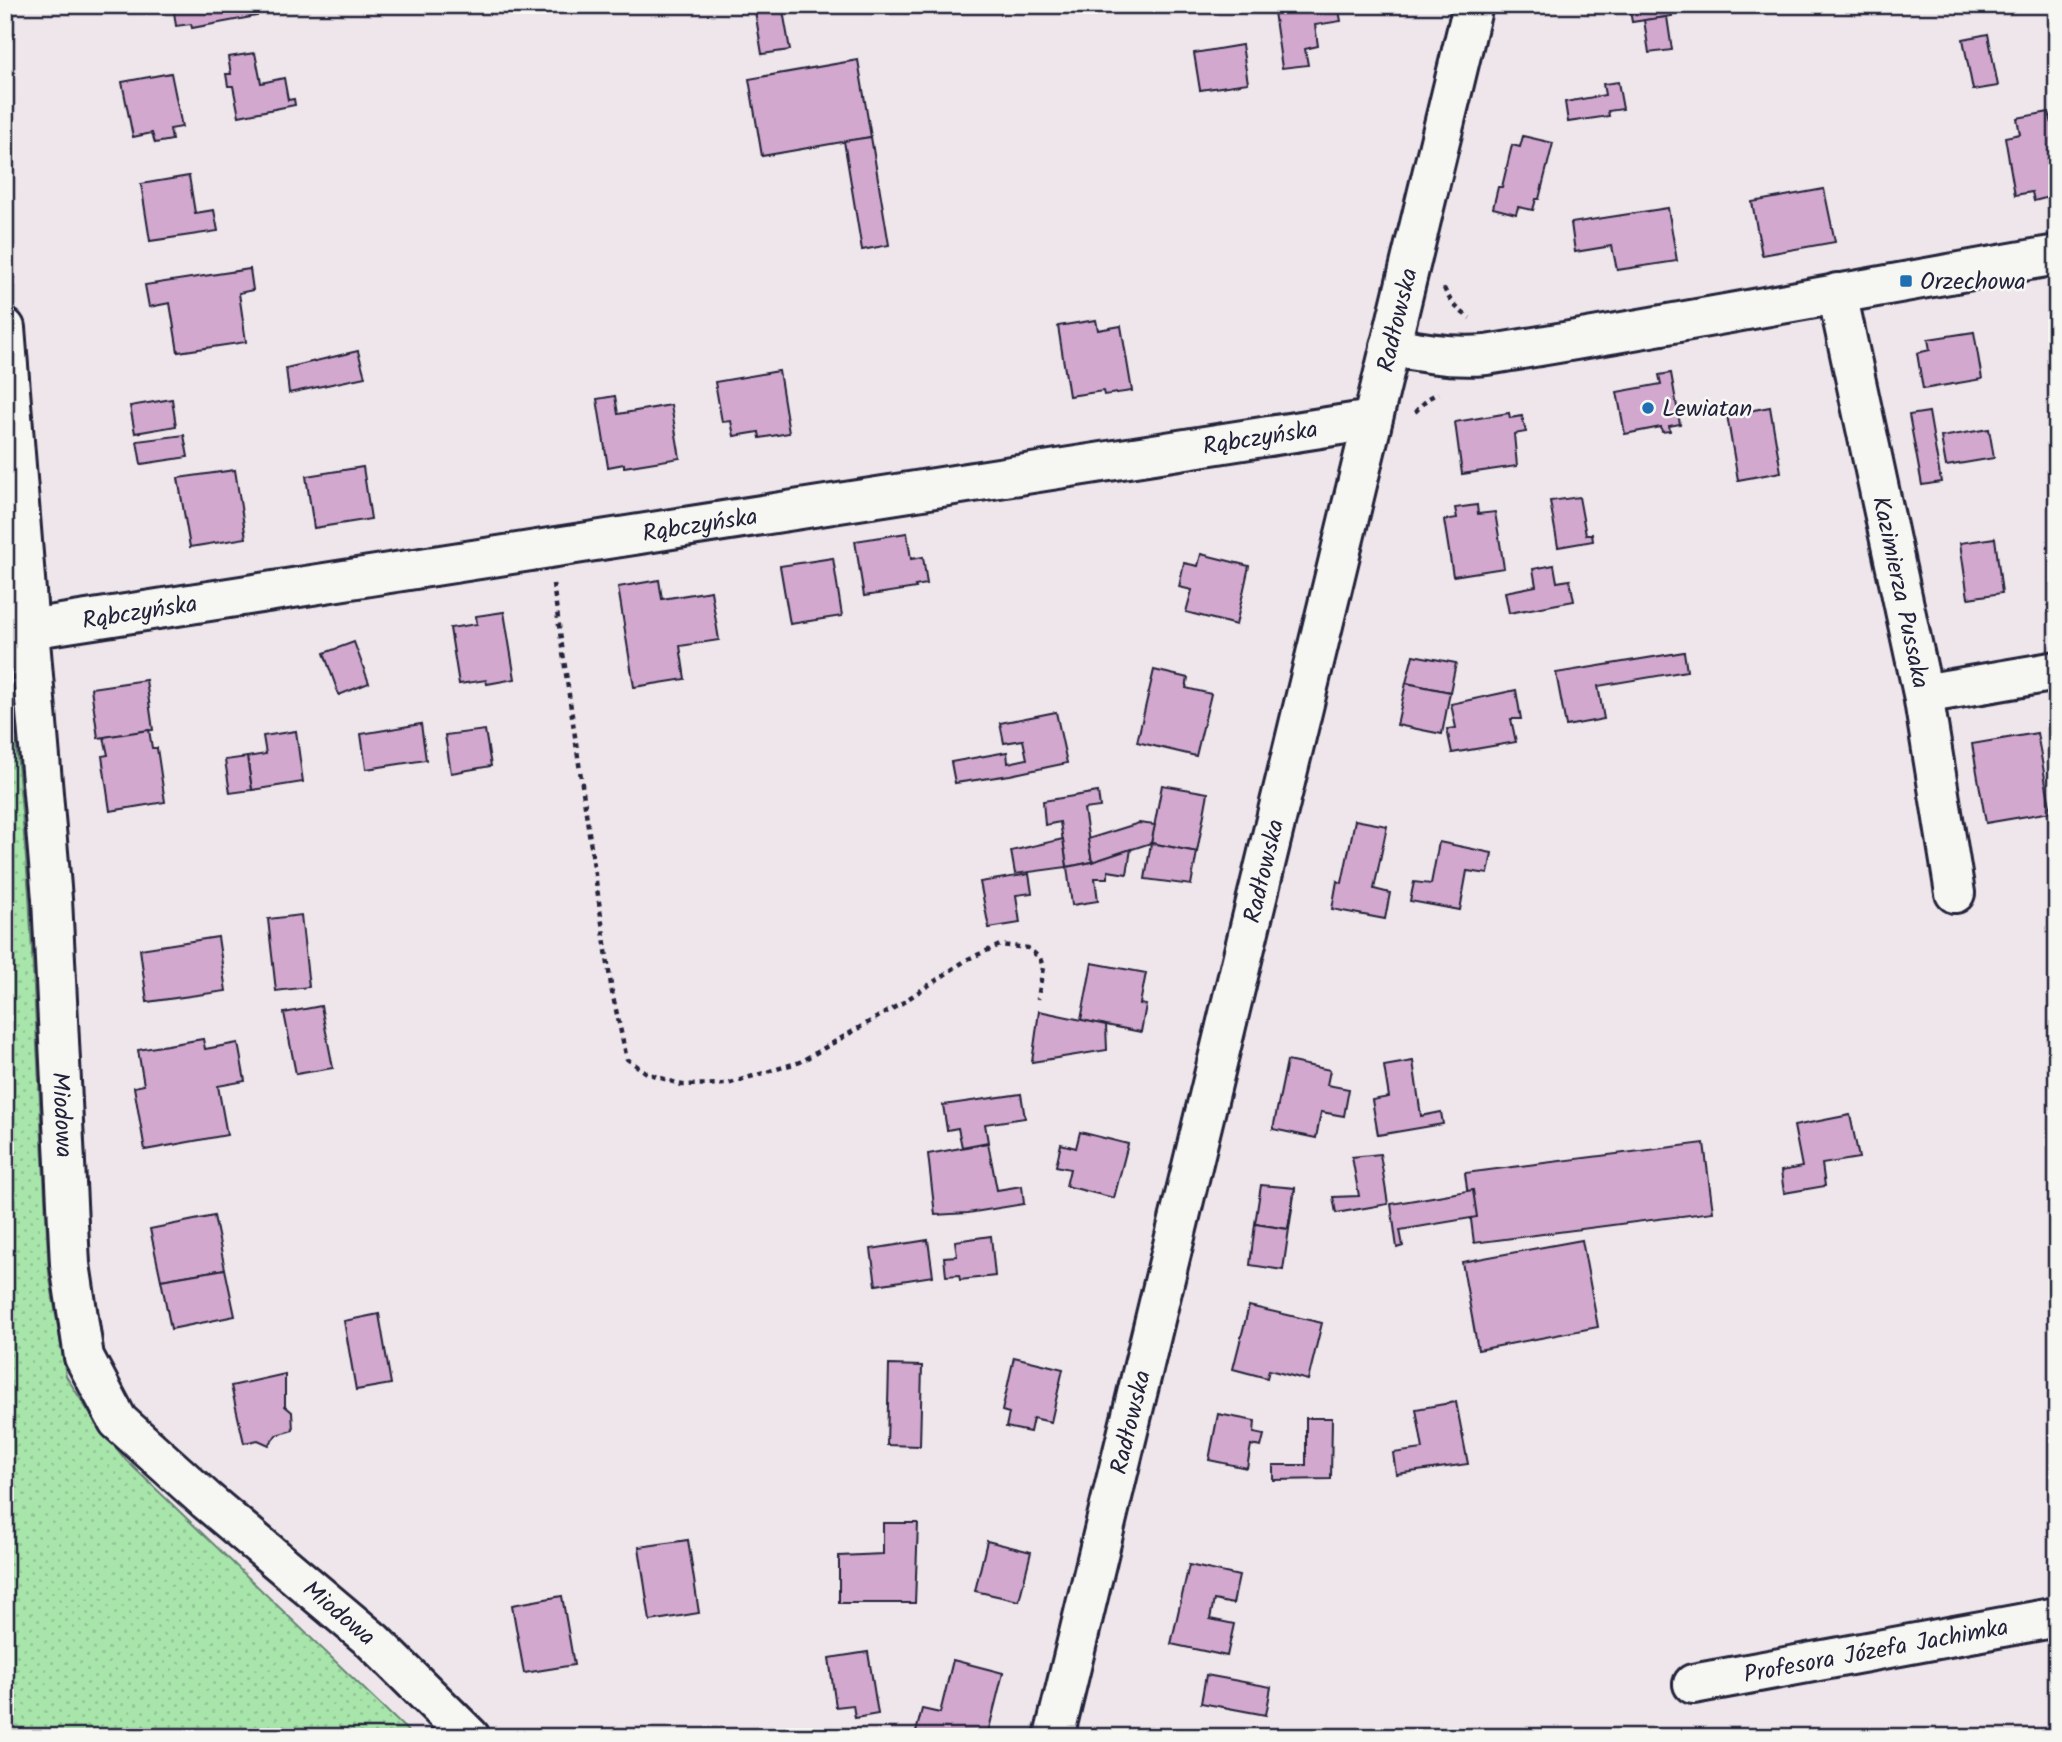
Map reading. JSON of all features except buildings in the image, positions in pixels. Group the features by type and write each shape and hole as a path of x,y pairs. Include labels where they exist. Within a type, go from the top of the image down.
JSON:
{"street":[{"name":"Radłowska","path":"1054,1737 1473,5"},
{"path":"1390,346 1416,352 1465,357 1486,355 1667,326 2057,255"},
{"name":"Kazimierza Pussaka","path":"1838,293 1923,694 1955,893"},
{"name":"Miodowa","path":"5,328 52,899 70,1264 84,1357 118,1421 207,1501 373,1641 470,1737"},
{"name":"Rąbczyńska","path":"29,629 1372,420"},
{"path":"1923,694 2057,671"},
{"name":"Profesora Józefa Jachimka","path":"1693,1684 2057,1617"}],"path":[{"path":"548,548 612,992 627,1059 647,1073 682,1085 727,1084 800,1062 902,1003 968,959 1000,945 1028,947 1040,958 1043,967 1038,999"}],"green space":[{"path":"5,615 29,894 49,1273 66,1376 95,1422 126,1460 414,1737 5,1737"}],"place":[{"name":"Orzechowa","path":"1906,281"},
{"name":"Lewiatan","path":"1648,408"}]}
